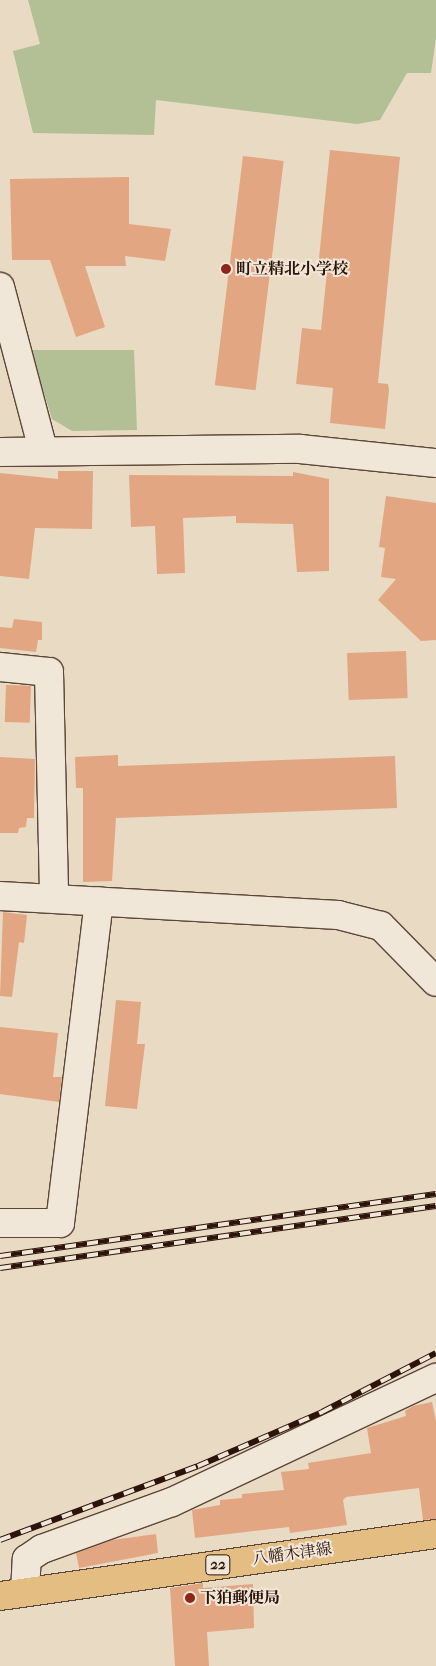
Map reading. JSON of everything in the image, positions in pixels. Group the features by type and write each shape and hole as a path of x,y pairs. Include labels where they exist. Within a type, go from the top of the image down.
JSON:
{"main road":[{"name":"八幡木津線","path":"13,1594 436,1534"}],"street":[{"path":"0,287 43,450"},
{"path":"0,452 43,450 300,449 436,463"},
{"path":"0,667 49,672 54,898"},
{"path":"0,896 338,915 381,926 436,982"},
{"path":"0,1222 60,1224 98,901"},
{"path":"13,1594 27,1560 42,1549 172,1502 436,1378"}],"green space":[{"path":"28,0 436,0 436,38 431,73 407,73 380,120 357,124 156,100 154,135 33,133 13,51 40,44"},
{"path":"31,350 134,350 137,430 72,431 52,419"}],"building":[{"path":"330,150 400,157 378,383 388,384 389,390 385,429 330,423 333,388 296,384 302,328 321,330 327,272 320,271 319,258"},
{"path":"243,156 284,161 256,390 215,385"},
{"path":"129,177 129,224 171,229 165,261 125,256 126,266 85,266 105,327 76,337 50,260 12,260 10,179"},
{"path":"58,471 93,471 92,529 35,528 29,579 0,576 0,473 58,479"},
{"path":"293,472 329,479 329,571 297,572 293,524 236,523 236,516 183,518 185,573 157,574 155,526 131,527 129,475 293,476"},
{"path":"386,496 436,503 436,640 421,641 378,600 396,579 381,577 385,548 379,547"},
{"path":"14,619 42,622 42,640 38,640 36,652 0,648 0,627 12,628"},
{"path":"406,651 408,698 349,700 347,653"},
{"path":"6,685 31,686 30,723 5,722"},
{"path":"118,755 118,766 395,756 397,808 116,818 112,881 83,882 83,788 76,788 75,757"},
{"path":"0,757 35,759 34,818 27,818 26,827 19,828 18,833 0,833"},
{"path":"3,912 27,915 24,943 19,942 12,997 0,996"},
{"path":"116,1000 141,1002 137,1044 145,1044 137,1109 105,1106"},
{"path":"0,1027 58,1033 53,1077 62,1077 59,1102 0,1094"},
{"path":"432,1402 436,1422 436,1519 423,1520 419,1488 346,1497 343,1500 347,1525 290,1533 289,1527 195,1538 192,1510 220,1505 220,1500 242,1498 242,1494 284,1490 281,1472 309,1469 308,1463 371,1453 367,1428 406,1416 405,1411 413,1406"},
{"path":"156,1534 158,1553 79,1568 76,1553 112,1540"},
{"path":"203,1583 203,1588 253,1584 254,1628 207,1632 209,1666 175,1666 170,1588"}],"railway":[{"path":"0,1256 436,1194"},
{"path":"0,1268 436,1206"},
{"path":"0,1540 198,1466 322,1412 436,1353"}],"place":[{"name":"町立精北小学校","path":"226,269"},
{"name":"下狛郵便局","path":"190,1598"}]}
